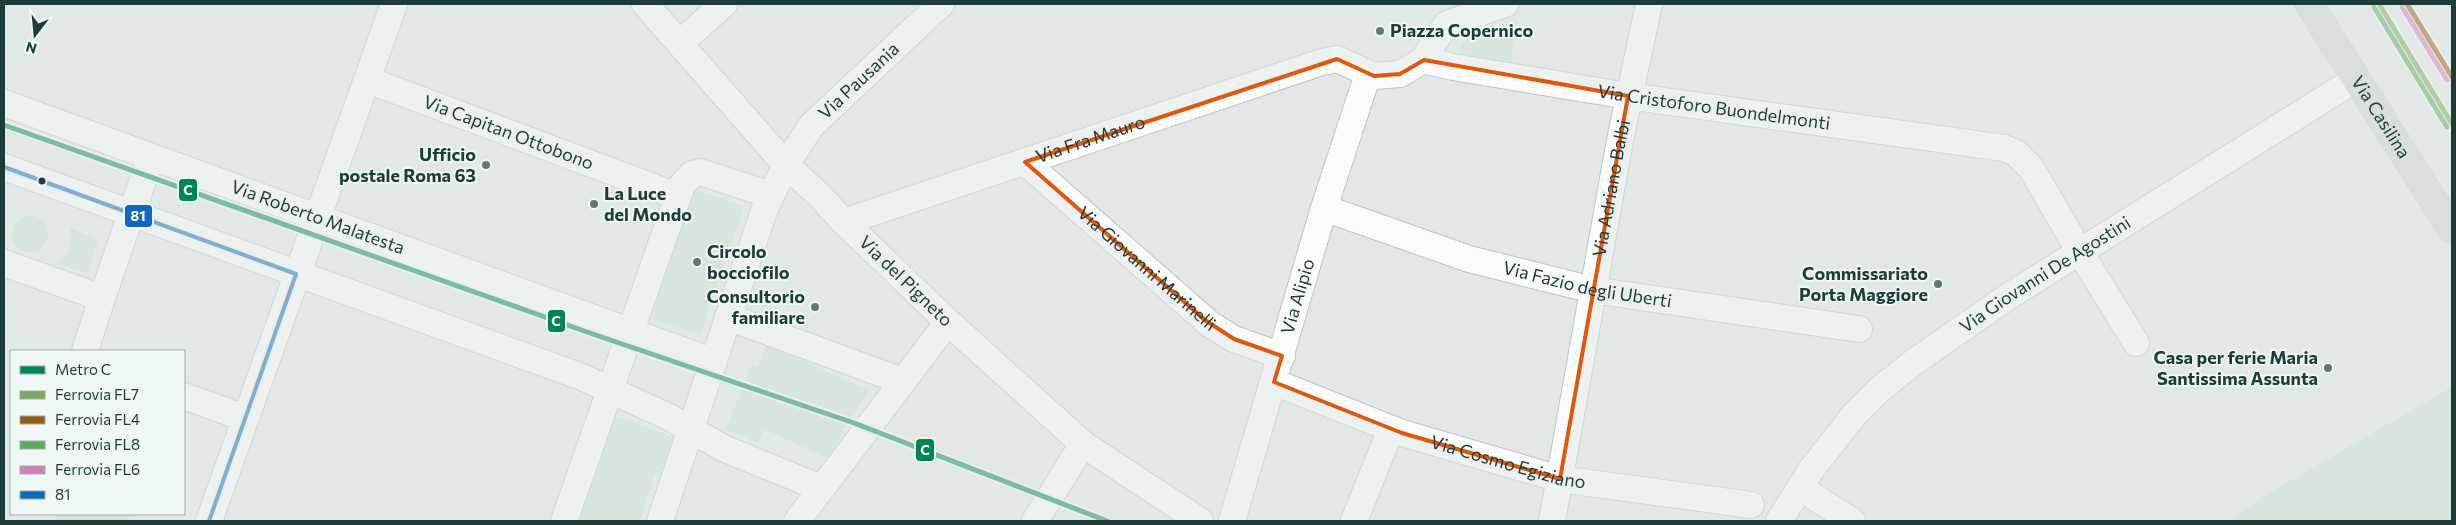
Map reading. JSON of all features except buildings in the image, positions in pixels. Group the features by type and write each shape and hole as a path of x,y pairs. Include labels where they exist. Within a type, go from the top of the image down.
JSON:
{"main road":[{"name":"Via Casilina","path":"2309,4 2452,230"},
{"name":"Via Casilina","path":"2331,4 2452,200"}],"street":[{"path":"217,519 245,418 394,4"},
{"name":"Via del Pigneto","path":"644,4 786,165 820,195 844,222 948,322 1083,444 1200,521"},
{"path":"680,43 724,4"},
{"name":"Via Pausania","path":"660,521 771,195 786,165 811,126 831,105 941,4"},
{"path":"1368,74 1380,76 1400,74 1424,60 1433,43 1447,24 1504,4"},
{"name":"Via Adriano Balbi","path":"1552,521 1628,96 1648,4"},
{"name":"Via Fra Mauro","path":"844,222 1322,62 1337,59 1368,74"},
{"name":"Via Cristoforo Buondelmonti","path":"1424,60 1453,67 1628,96 2004,148 2016,153 2031,168 2080,252"},
{"name":"Via Alipio","path":"1232,521 1324,208 1368,74"},
{"name":"Via Giovanni De Agostini","path":"1779,521 1832,442 1854,415 1881,388 1914,362 2009,296 2356,79"},
{"name":"Via Capitan Ottobono","path":"368,80 678,196"},
{"name":"Via Roberto Malatesta","path":"4,103 714,362"},
{"path":"84,350 152,157"},
{"name":"Via Giovanni Marinelli","path":"1025,162 1211,325 1234,339 1282,356"},
{"path":"4,167 582,377 670,417 725,449 821,488"},
{"path":"564,521 678,196 686,179 692,174 700,172 771,195"},
{"name":"Via Fazio degli Uberti","path":"1324,208 1469,259 1592,290 1859,329"},
{"path":"2080,252 2136,343"},
{"path":"4,262 102,298"},
{"path":"728,317 902,381"},
{"path":"798,521 948,322"},
{"name":"Via Cosmo Egiziano","path":"1274,382 1391,428 1560,479 1751,505"},
{"path":"185,396 245,418"},
{"path":"1354,521 1391,428"},
{"path":"1035,521 1083,444"},
{"path":"1800,488 1852,521"}],"highlighted area":[{"path":"1337,59 1374,76 1400,74 1424,60 1628,96 1560,479 1402,433 1274,382 1282,356 1234,339 1205,320 1025,162"}],"green space":[{"path":"1515,21 1511,71 1461,56 1461,48 1471,36 1489,28"},
{"name":"Circolo bocciofilo","path":"693,189 744,206 700,335 649,318"},
{"path":"30,216 37,217 43,221 47,227 47,241 43,247 37,251 30,252 23,251 17,247 13,241 12,234 13,227 17,221 23,217"},
{"path":"69,227 98,240 87,273 54,263 64,257 71,244"},
{"path":"766,345 869,390 827,458 764,429 758,443 726,429 751,365 758,367"},
{"path":"2452,387 2452,521 2231,521 2259,499"},
{"path":"615,416 676,438 666,467 654,476 640,521 578,521"},
{"path":"57,515 137,515 134,521 54,521"}],"metro line":[{"name":"C","path":"4,125 587,332 854,423 1107,521"}],"rail line":[{"name":"FL7","path":"2379,4 2452,124"},
{"name":"FL4","path":"2407,4 2452,77"},
{"name":"FL8","path":"2374,7 2447,127"},
{"name":"FL6","path":"2402,7 2447,80"}],"transit line":[{"name":"81","path":"4,167 296,274 209,521"}],"place":[{"name":"Piazza Copernico","path":"1380,31"},
{"name":"Ufficio postale Roma 63","path":"486,165"},
{"name":"La Luce del Mondo","path":"594,204"},
{"name":"Circolo bocciofilo","path":"697,262"},
{"name":"Commissariato Porta Maggiore","path":"1938,284"},
{"name":"Consultorio familiare","path":"815,307"},
{"name":"Casa per ferie Maria Santissima Assunta","path":"2328,368"}]}
